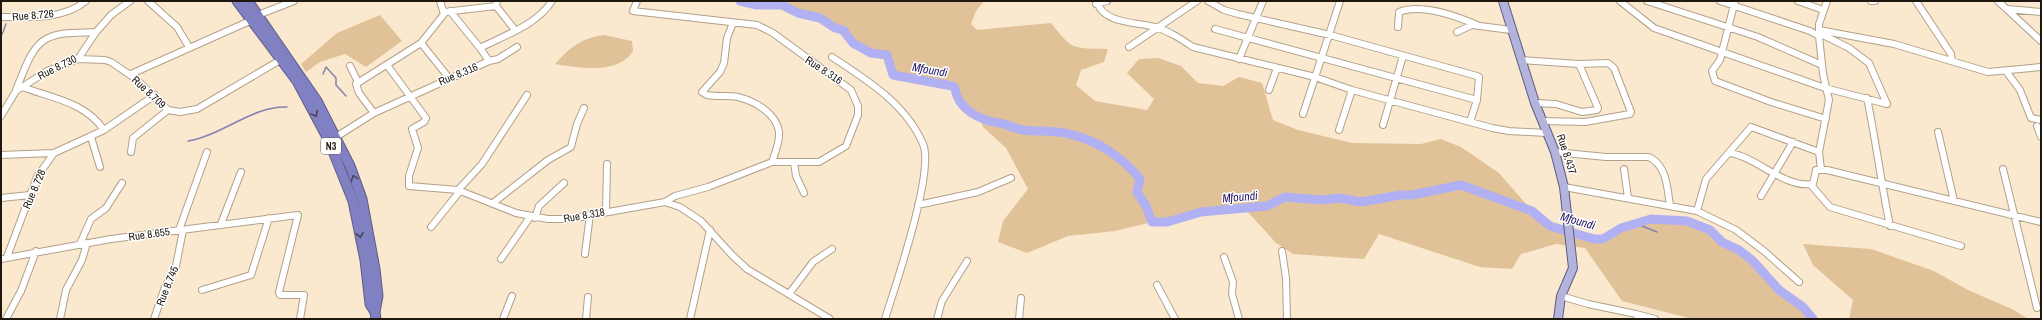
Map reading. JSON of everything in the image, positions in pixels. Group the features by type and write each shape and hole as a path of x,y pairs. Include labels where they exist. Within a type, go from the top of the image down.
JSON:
{"highway":[{"name":"N3","path":"237,1 255,18 305,83 336,137 350,166 362,199 375,269 378,296 376,315"},
{"name":"N3","path":"248,1 255,18 309,102 329,141 340,167 353,201 365,260 370,304 376,315"}],"main road":[{"name":"Rue 8.437","path":"1503,1 1535,103 1555,152 1564,187 1573,268 1561,296 1558,319"}],"street":[{"name":"Rue 8.726","path":"1,17 49,15 80,8 86,1"},
{"name":"Rue 8.730","path":"1,115 16,91 46,71 78,59 96,32 111,15 130,1"},
{"path":"148,1 173,22 184,35 189,47"},
{"path":"131,74 294,1"},
{"path":"440,1 480,48"},
{"name":"Rue 8.316","path":"336,137 374,113 489,61 480,48 541,16 552,1"},
{"name":"Rue 8.316","path":"637,1 633,11 757,25 773,33 808,60 846,85 856,99 858,115 846,146 836,154 819,162 772,162 708,187 675,196 665,202"},
{"path":"1107,1 1097,3 1108,17 1156,27 1193,47 1315,77 1352,90 1500,130 1547,133"},
{"path":"1130,47 1156,27 1197,1"},
{"path":"1208,1 1227,11 1330,35 1478,76 1477,100 1470,122"},
{"path":"1238,59 1263,1"},
{"path":"1302,114 1323,57 1340,1"},
{"path":"1620,1 1654,28 1825,88 1887,104 1872,67 1857,54 1836,40 1819,33"},
{"path":"1647,1 1696,16 1798,53 1822,65"},
{"path":"1720,1 1734,3 1810,31 1894,44 1988,72 2041,67"},
{"path":"1798,1 1824,10"},
{"path":"1821,169 1819,152 1829,100 1825,88 1819,33 1827,1"},
{"path":"1916,1 1951,54 1952,61"},
{"path":"1998,1 2041,40"},
{"path":"1734,3 1720,60 1712,71 1715,81 1771,102 1826,119"},
{"path":"374,113 355,85 421,43 447,11 496,4 516,30"},
{"path":"1398,27 1399,12 1411,9 1443,11 1477,25"},
{"path":"2007,9 2041,12"},
{"path":"733,23 727,38 724,63 720,72 702,92 703,94 748,100 772,117 777,124 779,132 778,143 772,162"},
{"path":"1457,32 1467,26 1477,25 1511,30"},
{"path":"1216,29 1477,100"},
{"path":"16,91 27,66 44,40 52,37 96,32"},
{"path":"421,43 449,78"},
{"path":"489,61 498,59 517,47"},
{"path":"1383,125 1392,101 1403,56"},
{"name":"Rue 8.709","path":"78,59 105,60 131,74 155,95 168,110 180,112 197,109 282,58"},
{"path":"832,58 873,84 896,105 922,142 925,175 918,205 885,319"},
{"path":"1522,60 1579,64 1604,63 1611,65 1614,68 1631,113 1585,122 1542,121"},
{"path":"1535,103 1556,104 1582,112 1597,110 1598,108 1579,64"},
{"path":"387,65 410,96"},
{"path":"350,66 358,82"},
{"path":"1269,90 1277,68"},
{"path":"2006,71 2020,90 2032,118 2041,120"},
{"path":"22,87 83,110 101,124 104,130"},
{"path":"1339,130 1352,90"},
{"path":"1,155 54,153 104,130 155,95"},
{"path":"431,227 459,190 482,164 527,95"},
{"name":"Rue 8.318","path":"410,96 426,118 424,122 412,129 419,145 416,159 408,178 409,186 459,190 532,217 558,220 665,202"},
{"path":"1868,98 1876,140 1881,183 1890,226"},
{"path":"493,203 548,160 571,146 577,124 584,108"},
{"path":"131,152 131,143 133,138 168,110"},
{"path":"2037,126 2041,137"},
{"path":"1697,211 1706,179 1725,156 1730,153 1753,128 1819,152"},
{"path":"1938,132 1954,201"},
{"path":"91,137 100,168"},
{"path":"1761,196 1793,142"},
{"name":"Rue 8.745","path":"154,319 165,286 176,266 184,211 200,174 207,152"},
{"path":"1555,152 1606,157 1649,156 1655,159 1661,166 1670,205"},
{"name":"Rue 8.728","path":"4,258 37,177 54,153"},
{"path":"1730,153 1739,155 1775,173 1798,182 1811,185 1820,193 1825,204 1890,226 1961,246"},
{"path":"794,163 796,176 804,193"},
{"path":"606,211 605,185 607,164"},
{"path":"2003,168 2037,308"},
{"path":"1624,169 1628,198"},
{"path":"1811,185 1813,184 1816,170 1821,169 2041,222"},
{"path":"221,224 224,212 234,194 241,172"},
{"path":"918,205 978,192 1011,178"},
{"path":"60,319 64,306 66,290 82,260 84,244 91,219 106,208 122,183"},
{"path":"501,259 518,232 532,217 539,206 564,183"},
{"path":"1564,187 1697,211 1736,230 1764,251 1799,282"},
{"path":"1,198 30,196"},
{"path":"665,202 688,211 710,230 741,264 790,294 804,305 830,319"},
{"path":"585,254 589,232 590,214"},
{"name":"Rue 8.655","path":"4,258 36,251 221,224 298,215 279,292 280,295 304,294 300,319"},
{"path":"202,290 251,275 269,218"},
{"path":"690,319 710,230"},
{"path":"790,294 813,261 832,249"},
{"path":"6,319 21,291 36,251"},
{"path":"1282,251 1286,278 1287,319"},
{"path":"1224,257 1232,282 1232,294 1239,319"},
{"path":"936,319 942,301 968,261"},
{"path":"1157,286 1175,319"},
{"path":"503,319 512,296"},
{"path":"1561,296 1637,317 1655,319"},
{"path":"586,319 588,297"},
{"path":"1019,319 1021,298"}],"shaded area":[{"path":"763,1 984,1 976,11 971,24 977,30 1051,23 1064,39 1075,46 1080,48 1108,49 1104,62 1081,70 1076,85 1095,101 1147,110 1154,99 1127,73 1139,59 1158,58 1181,66 1198,83 1223,86 1239,77 1262,83 1273,120 1298,130 1352,143 1421,144 1441,139 1461,147 1499,173 1532,211 1550,226 1594,239 1603,239 1621,228 1651,219 1687,221 1710,230 1722,242 1739,250 1753,261 1779,290 1803,307 1813,319 1693,319 1622,301 1585,248 1556,244 1521,254 1512,269 1480,267 1379,234 1364,259 1293,254 1276,243 1245,209 1201,212 1183,216 1167,222 1152,222 1115,231 1068,236 1027,253 998,242 1003,221 1028,189 1006,148 983,127 980,117 966,109 959,102 955,88 949,85 893,75 887,55 871,53 853,43 843,29"},
{"path":"380,15 402,41 366,67 345,54 320,62 306,72 301,64 337,33"},
{"path":"604,35 632,41 633,51 626,59 618,64 608,67 586,68 555,64 577,44 589,38"},
{"path":"1803,244 1871,249 1934,271 1968,290 2014,310 2028,319 1849,319 1853,300 1813,265"}],"waterway":[{"name":"Mfoundi","path":"740,1 757,5 782,5 798,13 820,18 835,28 843,30 853,43 871,53 887,55 893,75 952,86 955,88 957,96 965,108 971,113 992,122 1005,124 1023,130 1069,134 1089,140 1099,145 1117,157 1140,179 1137,192 1146,206 1152,222 1167,222 1201,212 1267,206 1285,197 1322,200 1339,198 1361,202 1400,195 1412,195 1461,185 1532,211 1550,226 1594,239 1603,239 1621,228 1651,219 1687,221 1710,230 1722,242 1739,250 1753,261 1779,290 1803,307 1813,319"},
{"path":"4,29 6,24"},
{"path":"1,36 4,30"},
{"path":"323,74 326,67 336,78 336,85 346,96"},
{"path":"188,141 201,138 262,111 287,107"},
{"path":"1637,224 1657,232"}]}
